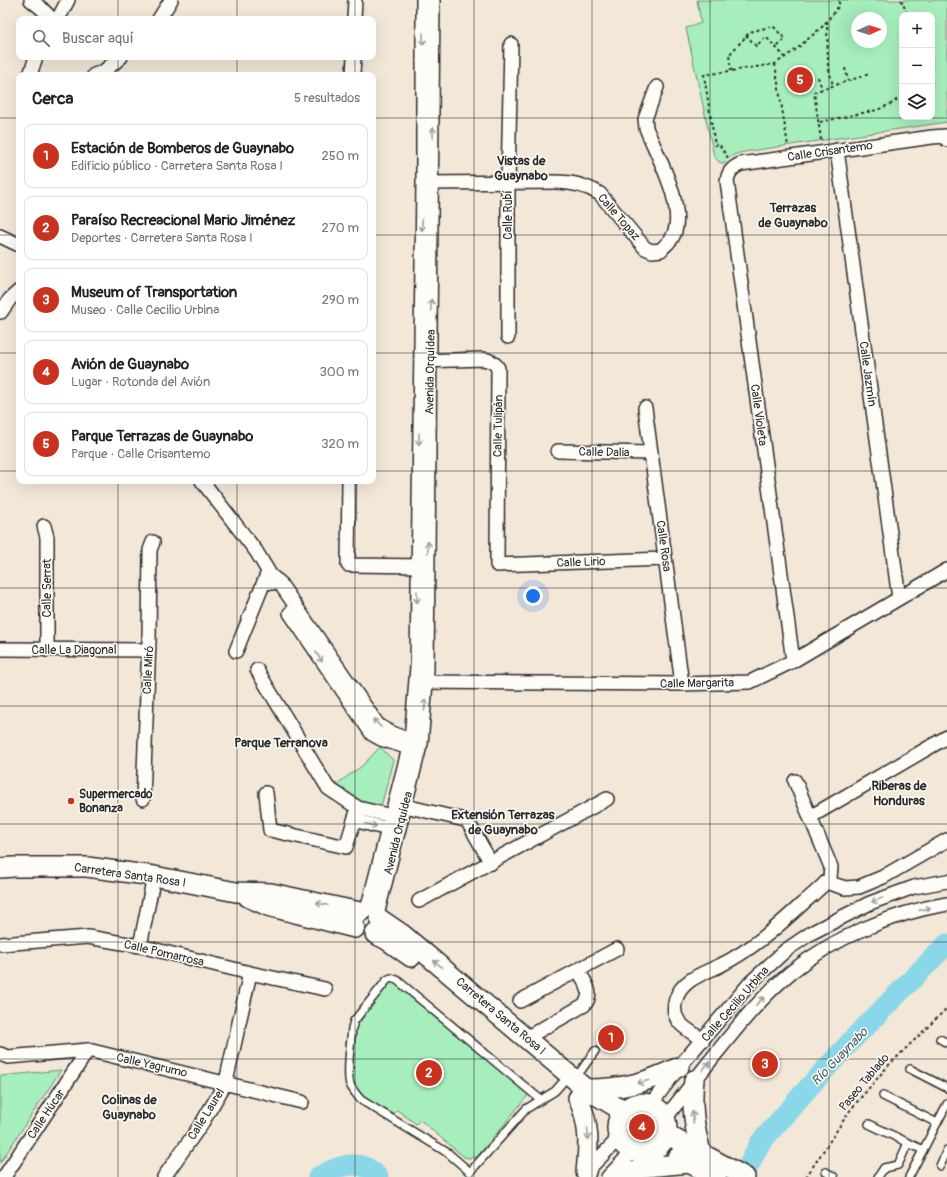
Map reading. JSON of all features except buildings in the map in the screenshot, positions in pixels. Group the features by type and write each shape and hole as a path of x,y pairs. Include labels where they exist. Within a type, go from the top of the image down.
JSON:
{"street":[{"path":"31,0 49,16"},
{"path":"60,16 68,0"},
{"path":"161,16 171,0"},
{"path":"354,0 354,16"},
{"name":"Avenida Orquídea","path":"423,0 428,183"},
{"name":"Avenida Orquídea","path":"369,920 405,806 415,746 421,682 428,183 433,0"},
{"name":"Calle Rubí","path":"508,337 508,183 512,44"},
{"path":"31,72 35,60"},
{"path":"103,72 117,60"},
{"path":"354,60 354,72"},
{"name":"Calle Topaz","path":"428,183 569,182 591,188 600,194 645,248 652,251 661,250 673,238 677,213 675,197 646,128 645,119 657,87"},
{"name":"Calle Crisantemo","path":"732,169 741,164 932,137 944,136 947,140"},
{"name":"Calle Jazmín","path":"836,150 899,598"},
{"name":"Calle Violeta","path":"732,169 727,181 793,660"},
{"path":"0,236 16,244"},
{"path":"1,312 10,299 16,294"},
{"name":"Calle Tulipán","path":"425,361 483,359 490,360 495,363 498,368 496,565"},
{"name":"Calle Rosa","path":"645,408 682,684"},
{"name":"Calle Dalia","path":"558,451 651,453"},
{"path":"204,484 256,551 269,574 273,588 372,734 381,739 415,746"},
{"path":"349,484 348,565 422,566"},
{"name":"Calle Serrat","path":"44,526 48,537 47,650"},
{"name":"Calle Miró","path":"143,799 149,641 150,550 153,542"},
{"name":"Calle Lirio","path":"496,565 666,559"},
{"name":"Calle Margarita","path":"421,682 682,684 750,682 793,660 947,570"},
{"path":"236,651 269,574"},
{"name":"Calle La Diagonal","path":"0,649 148,650"},
{"path":"257,670 328,788 356,814 388,829"},
{"path":"810,817 947,737"},
{"name":"Avenida Orquídea","path":"369,920 388,829 415,746"},
{"path":"703,1040 678,1022 675,1017 676,998 682,989 688,982 702,973 748,950 773,931 830,878 831,867 795,781"},
{"path":"266,793 270,830 346,847 356,814"},
{"path":"418,901 491,863 607,799"},
{"path":"405,806 465,820 468,822 491,863"},
{"path":"356,814 392,816"},
{"path":"826,882 845,888 859,888 883,878 947,840"},
{"name":"Carretera Santa Rosa I","path":"0,868 87,867 154,876 236,892 268,906 369,920 402,934 526,1038 574,1085"},
{"path":"140,946 154,876"},
{"name":"Calle Cecilio Urbina","path":"651,1104 679,1067 751,982 786,950 811,933 851,911 891,894 914,887 947,881"},
{"name":"Calle Cecilio Urbina","path":"664,1133 694,1080 754,1007 790,973 827,948 880,922 903,914 947,904"},
{"name":"Carretera Santa Rosa I","path":"369,920 380,936 397,946 574,1085 620,1124"},
{"name":"Calle Pomarrosa","path":"1,944 88,937 140,946 250,973 324,989"},
{"path":"520,1000 617,949"},
{"path":"526,1038 587,1002 589,993 588,989 578,970"},
{"name":"Calle Laurel","path":"164,1177 202,1123 226,1082 250,973"},
{"name":"Calle Yagrumo","path":"0,1054 8,1056 88,1050 226,1082 302,1102"},
{"name":"Calle Húcar","path":"4,1177 88,1050"},
{"path":"584,1175 589,1137 585,1115 574,1085 616,1088 656,1078 679,1067"},
{"path":"694,1080 692,1096 694,1125 706,1165"},
{"path":"584,1175 635,1104 640,1103 651,1104 661,1112 664,1133 706,1165"},
{"path":"620,1124 625,1146 633,1151 647,1153 664,1133"},
{"path":"608,1177 633,1151"},
{"path":"618,1177 647,1167 706,1165 745,1177"}],"lane":[{"path":"541,1100 397,980 391,978 387,980 354,1021 352,1028 349,1074 350,1083 357,1095 361,1100 448,1153 470,1172 526,1109 541,1100 555,1091 574,1085 595,1051"},
{"path":"940,1039 947,1043"},
{"path":"910,1069 947,1088"},
{"path":"884,1096 937,1123"},
{"path":"909,1177 947,1105"},
{"path":"869,1124 923,1150"},
{"path":"878,1177 884,1168 898,1165 908,1143"},
{"path":"940,1166 947,1150"},
{"path":"826,1172 834,1177"}],"path":[{"path":"732,169 720,144 715,145 704,75 775,64 803,44 827,21 839,5 839,0"},
{"path":"901,0 907,12"},
{"path":"827,21 828,65 833,86"},
{"path":"731,71 729,55 750,32 773,26 785,39 776,48"},
{"path":"746,35 756,46 766,37 785,58"},
{"path":"775,64 789,157"},
{"path":"845,68 848,81"},
{"path":"822,152 820,122 814,92 869,74"},
{"path":"818,77 822,90"},
{"path":"820,122 877,110 891,104 899,98"},
{"name":"Paseo Tablado","path":"806,1177 852,1109 888,1066 947,1008"}],"green space":[{"path":"697,0 947,0 947,122 739,153 729,158 724,164 719,162 714,156 686,28 701,23"},
{"path":"380,747 393,760 381,807 366,804 334,786 362,766"},
{"path":"395,982 529,1094 477,1157 464,1157 420,1120 416,1124 397,1110 394,1114 371,1102 355,1089 351,1077 355,1028 389,983"},
{"path":"61,1070 0,1163 0,1076"},
{"path":"646,1106 658,1112 663,1120 663,1136 658,1144 650,1149 638,1150 626,1144 621,1136 620,1124 626,1112 634,1107"}],"waterway":[{"name":"Río Guaynabo","path":"743,1177 760,1143 809,1087 854,1038 947,944"},
{"name":"Río Guaynabo","path":"318,1177 347,1165 359,1165 367,1168 378,1177"}],"place":[{"name":"Parque Terrazas de Guaynabo","path":"800,80"},
{"name":"Supermercado Bonanza","path":"71,801"},
{"name":"Estación de Bomberos de Guaynabo","path":"611,1038"},
{"name":"Museum of Transportation","path":"765,1064"},
{"name":"Paraíso Recreacional Mario Jiménez","path":"429,1073"},
{"name":"Avión de Guaynabo","path":"642,1127"}],"district":[{"name":"Vistas de Guaynabo","path":"521,168"},
{"name":"Terrazas de Guaynabo","path":"793,214"},
{"name":"Parque Terranova","path":"281,742"},
{"name":"Riberas de Honduras","path":"899,792"},
{"name":"Extensión Terrazas de Guaynabo","path":"503,822"},
{"name":"Colinas de Guaynabo","path":"129,1106"}]}
